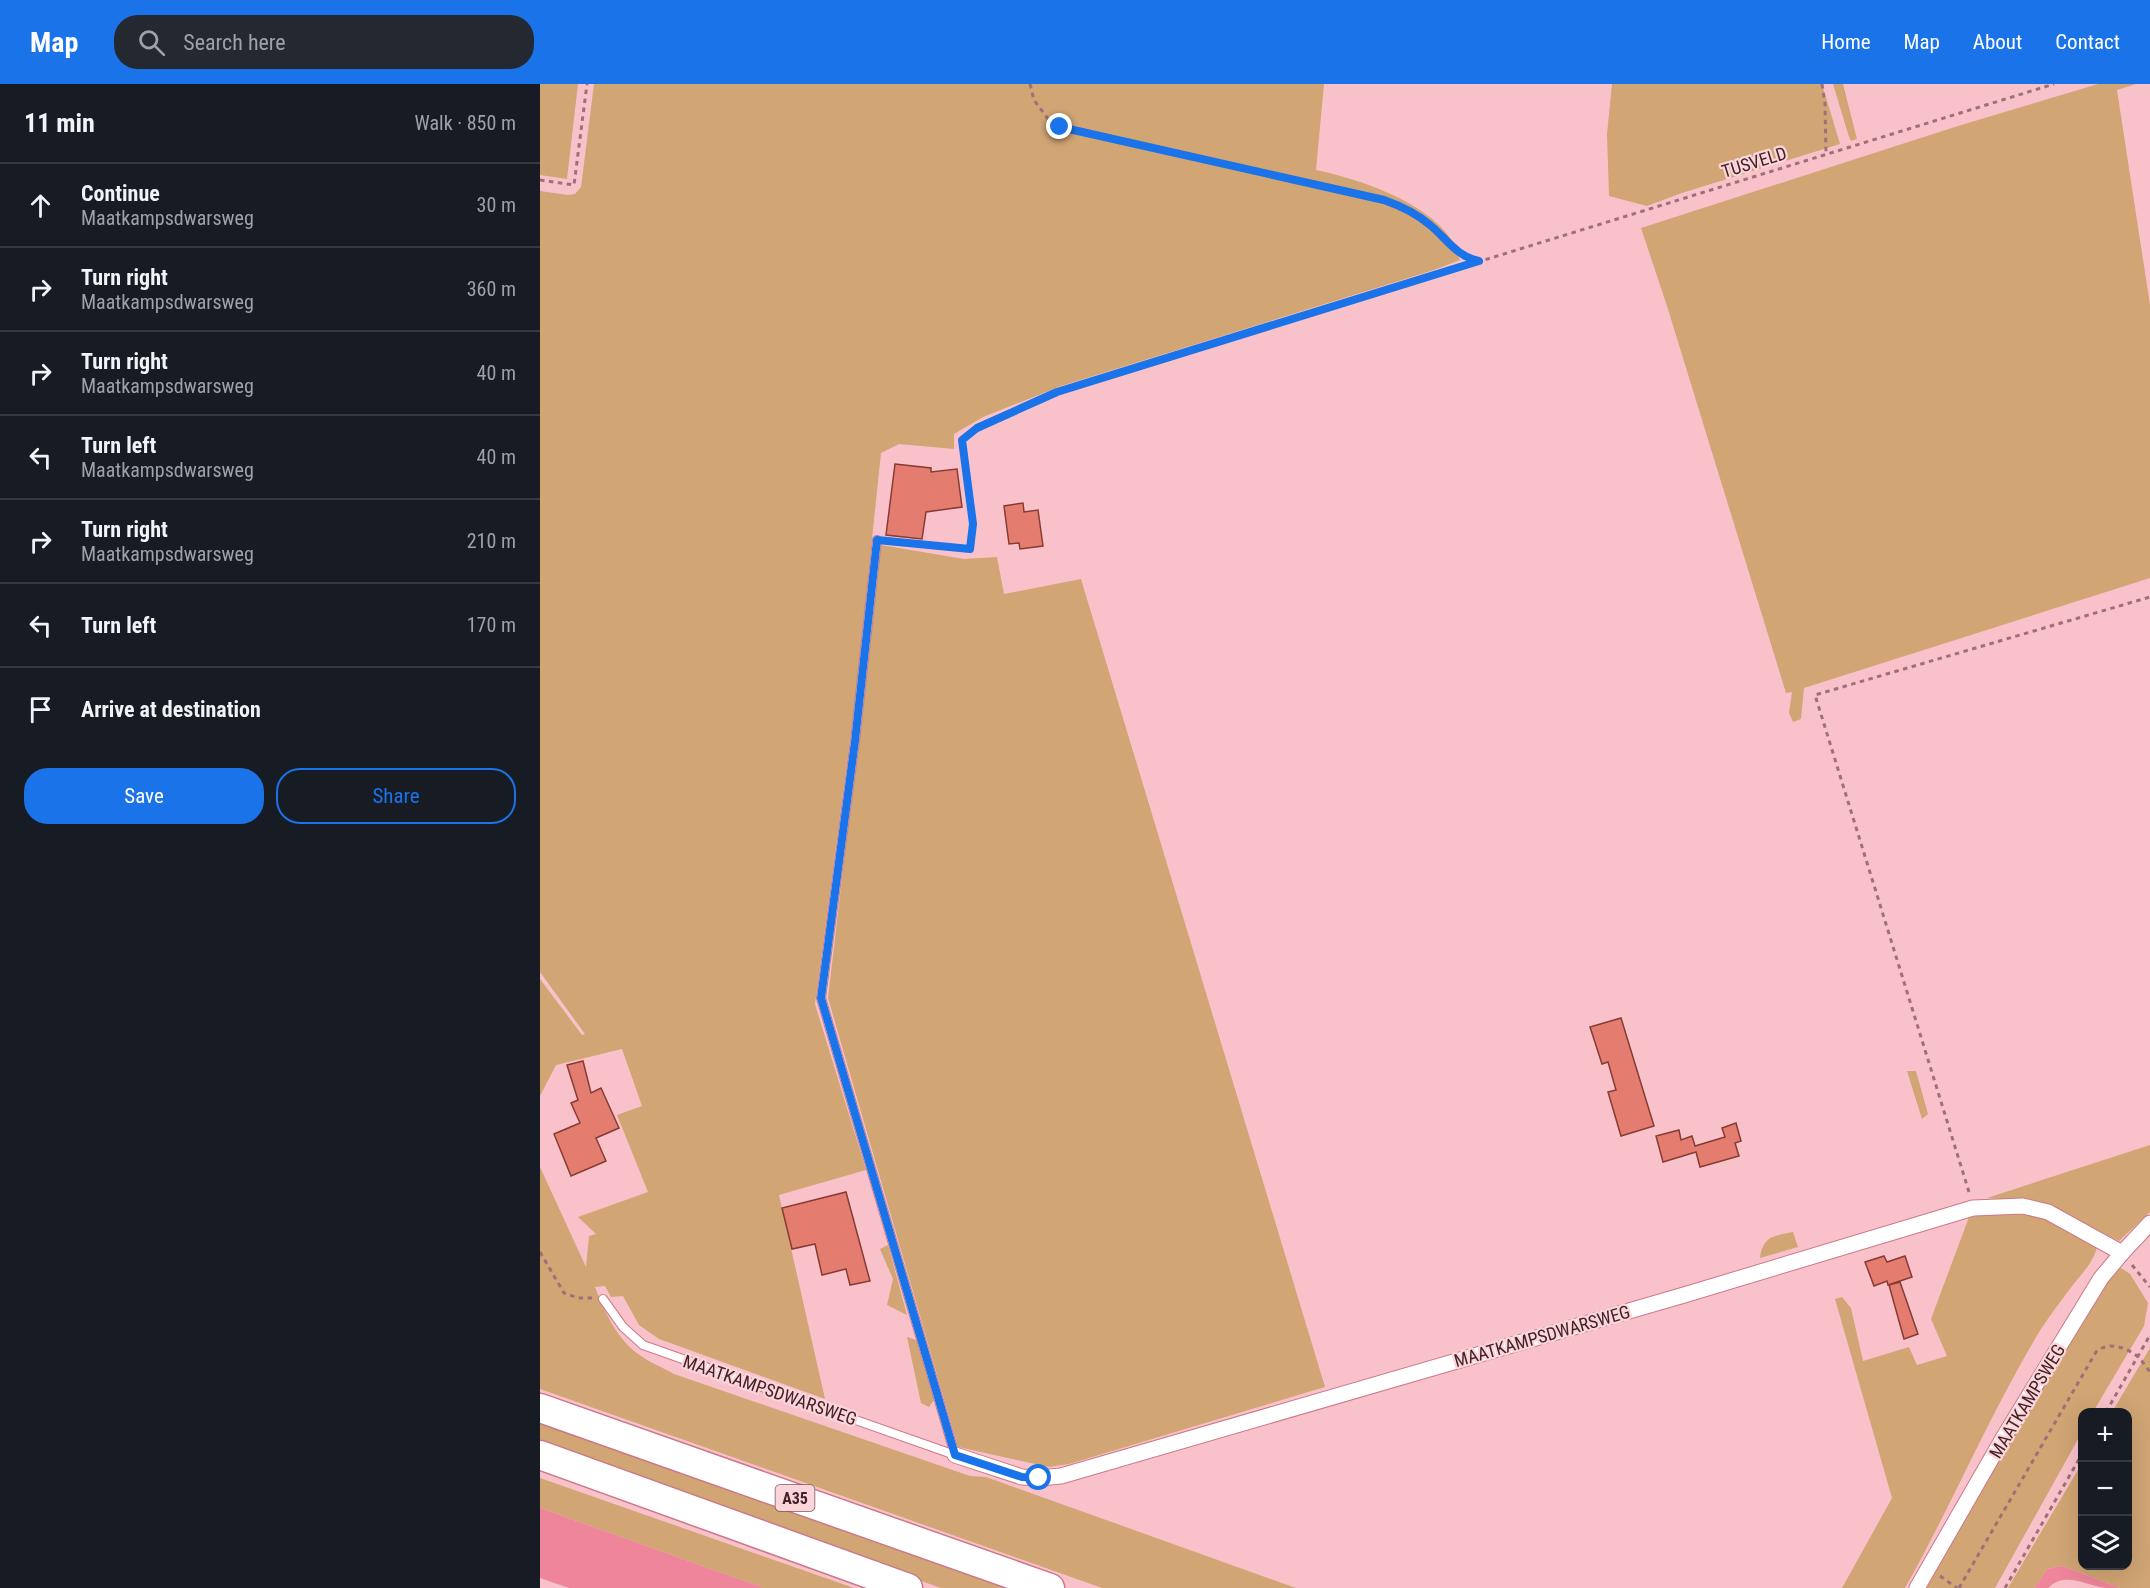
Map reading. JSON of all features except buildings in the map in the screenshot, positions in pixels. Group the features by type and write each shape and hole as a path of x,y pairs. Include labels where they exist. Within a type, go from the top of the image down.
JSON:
{"highway":[{"name":"A35","path":"540,1408 1050,1588"},
{"path":"540,1455 908,1588"}],"street":[{"name":"MAATKAMPSDWARSWEG","path":"955,1455 1022,1477 1061,1476 1684,1295 1973,1208 2023,1206 2048,1212 2122,1252"},
{"name":"MAATKAMPSWEG","path":"1917,1588 2008,1430 2101,1278 2150,1223"}],"lane":[{"path":"877,540 855,741 821,998 955,1455"},
{"name":"MAATKAMPSDWARSWEG","path":"603,1299 623,1327 643,1345 955,1455"}],"path":[{"path":"540,180 574,185 587,84"},
{"path":"1030,84 1034,100 1051,123 1384,200 1416,214 1462,255 1479,261"},
{"path":"1822,84 1825,104 1826,154"},
{"name":"TUSVELD","path":"877,540 970,549 973,524 962,440 969,432 988,422 1057,392 2054,84"},
{"path":"1973,1208 1958,1152 1815,695 2150,597"},
{"path":"540,1252 564,1293 578,1298 603,1299"},
{"path":"2122,1252 2150,1287"},
{"path":"2109,1408 2150,1335"},
{"path":"1959,1588 2096,1352 2100,1348 2114,1346 2139,1357 2150,1372"},
{"path":"2005,1588 2078,1461"}],"shaded area":[{"path":"540,84 578,84 567,179 540,175"},
{"path":"594,84 1324,84 1316,170 1352,179 1408,203 1439,225 1454,244 1460,260 1434,270 1061,386 983,417 954,434 954,449 899,444 881,453 855,702 815,1004 866,1170 779,1195 825,1399 659,1339 639,1325 623,1296 611,1297 605,1286 595,1287 608,1316 626,1343 645,1359 674,1374 970,1476 986,1477 1296,1588 1102,1588 540,1389 540,1167 586,1267 589,1236 596,1234 578,1217 648,1192 617,1115 642,1106 622,1049 556,1065 540,1096 540,979 582,1035 585,1034 540,972 540,191 568,195 575,194 581,187"},
{"path":"1612,84 1822,84 1840,144 1647,206 1609,196 1607,134"},
{"path":"1833,84 1843,84 1857,139 1851,141 1849,137"},
{"path":"2098,84 2136,84 2117,90 2150,305 2150,578 1804,688 1801,719 1793,722 1789,713 1792,692 1786,693 1641,228 1958,126"},
{"path":"881,545 964,559 997,557 1004,594 1081,579 1325,1387 1069,1464 1049,1467 958,1447 828,998"},
{"path":"1907,1071 1916,1071 1928,1114 1922,1119"},
{"path":"2150,1145 2150,1212 2119,1241 2061,1212 2032,1201 1987,1198"},
{"path":"2010,1210 2049,1219 2097,1247 2093,1258 2045,1323 2022,1361 1905,1588 1842,1588 1892,1498 1835,1299 1842,1297 1851,1308 1863,1361 1909,1347 1917,1365 1947,1356 1931,1319 1969,1217 1987,1212"},
{"path":"1793,1232 1798,1247 1760,1258 1767,1241 1775,1236"},
{"path":"888,1245 907,1315 887,1305 893,1279 880,1249"},
{"path":"2121,1268 2130,1274 2148,1303 2144,1326 2095,1408 2078,1408 2078,1439 1995,1588 1926,1588 2037,1390 2114,1270"},
{"path":"907,1337 916,1340 934,1400 929,1407 921,1403"},
{"path":"2150,1348 2150,1588 2120,1588 2063,1566 2047,1569 2035,1588 2008,1588 2078,1470 2078,1570 2132,1570 2132,1408 2114,1408"},
{"path":"540,1418 1021,1588 941,1588 540,1446"},
{"path":"540,1478 854,1588 764,1588 540,1508"},
{"path":"540,1508 764,1588 569,1588 540,1578"},
{"path":"2063,1566 2120,1588 2105,1588 2075,1580 2061,1580 2048,1588 2035,1588 2047,1569"}],"route":[{"path":"1039,1478 1022,1477 955,1455 821,998 855,741 877,540 970,549 973,524 962,440 969,432 988,422 1057,392 1479,261 1462,255 1416,214 1384,200 1060,127"}]}
